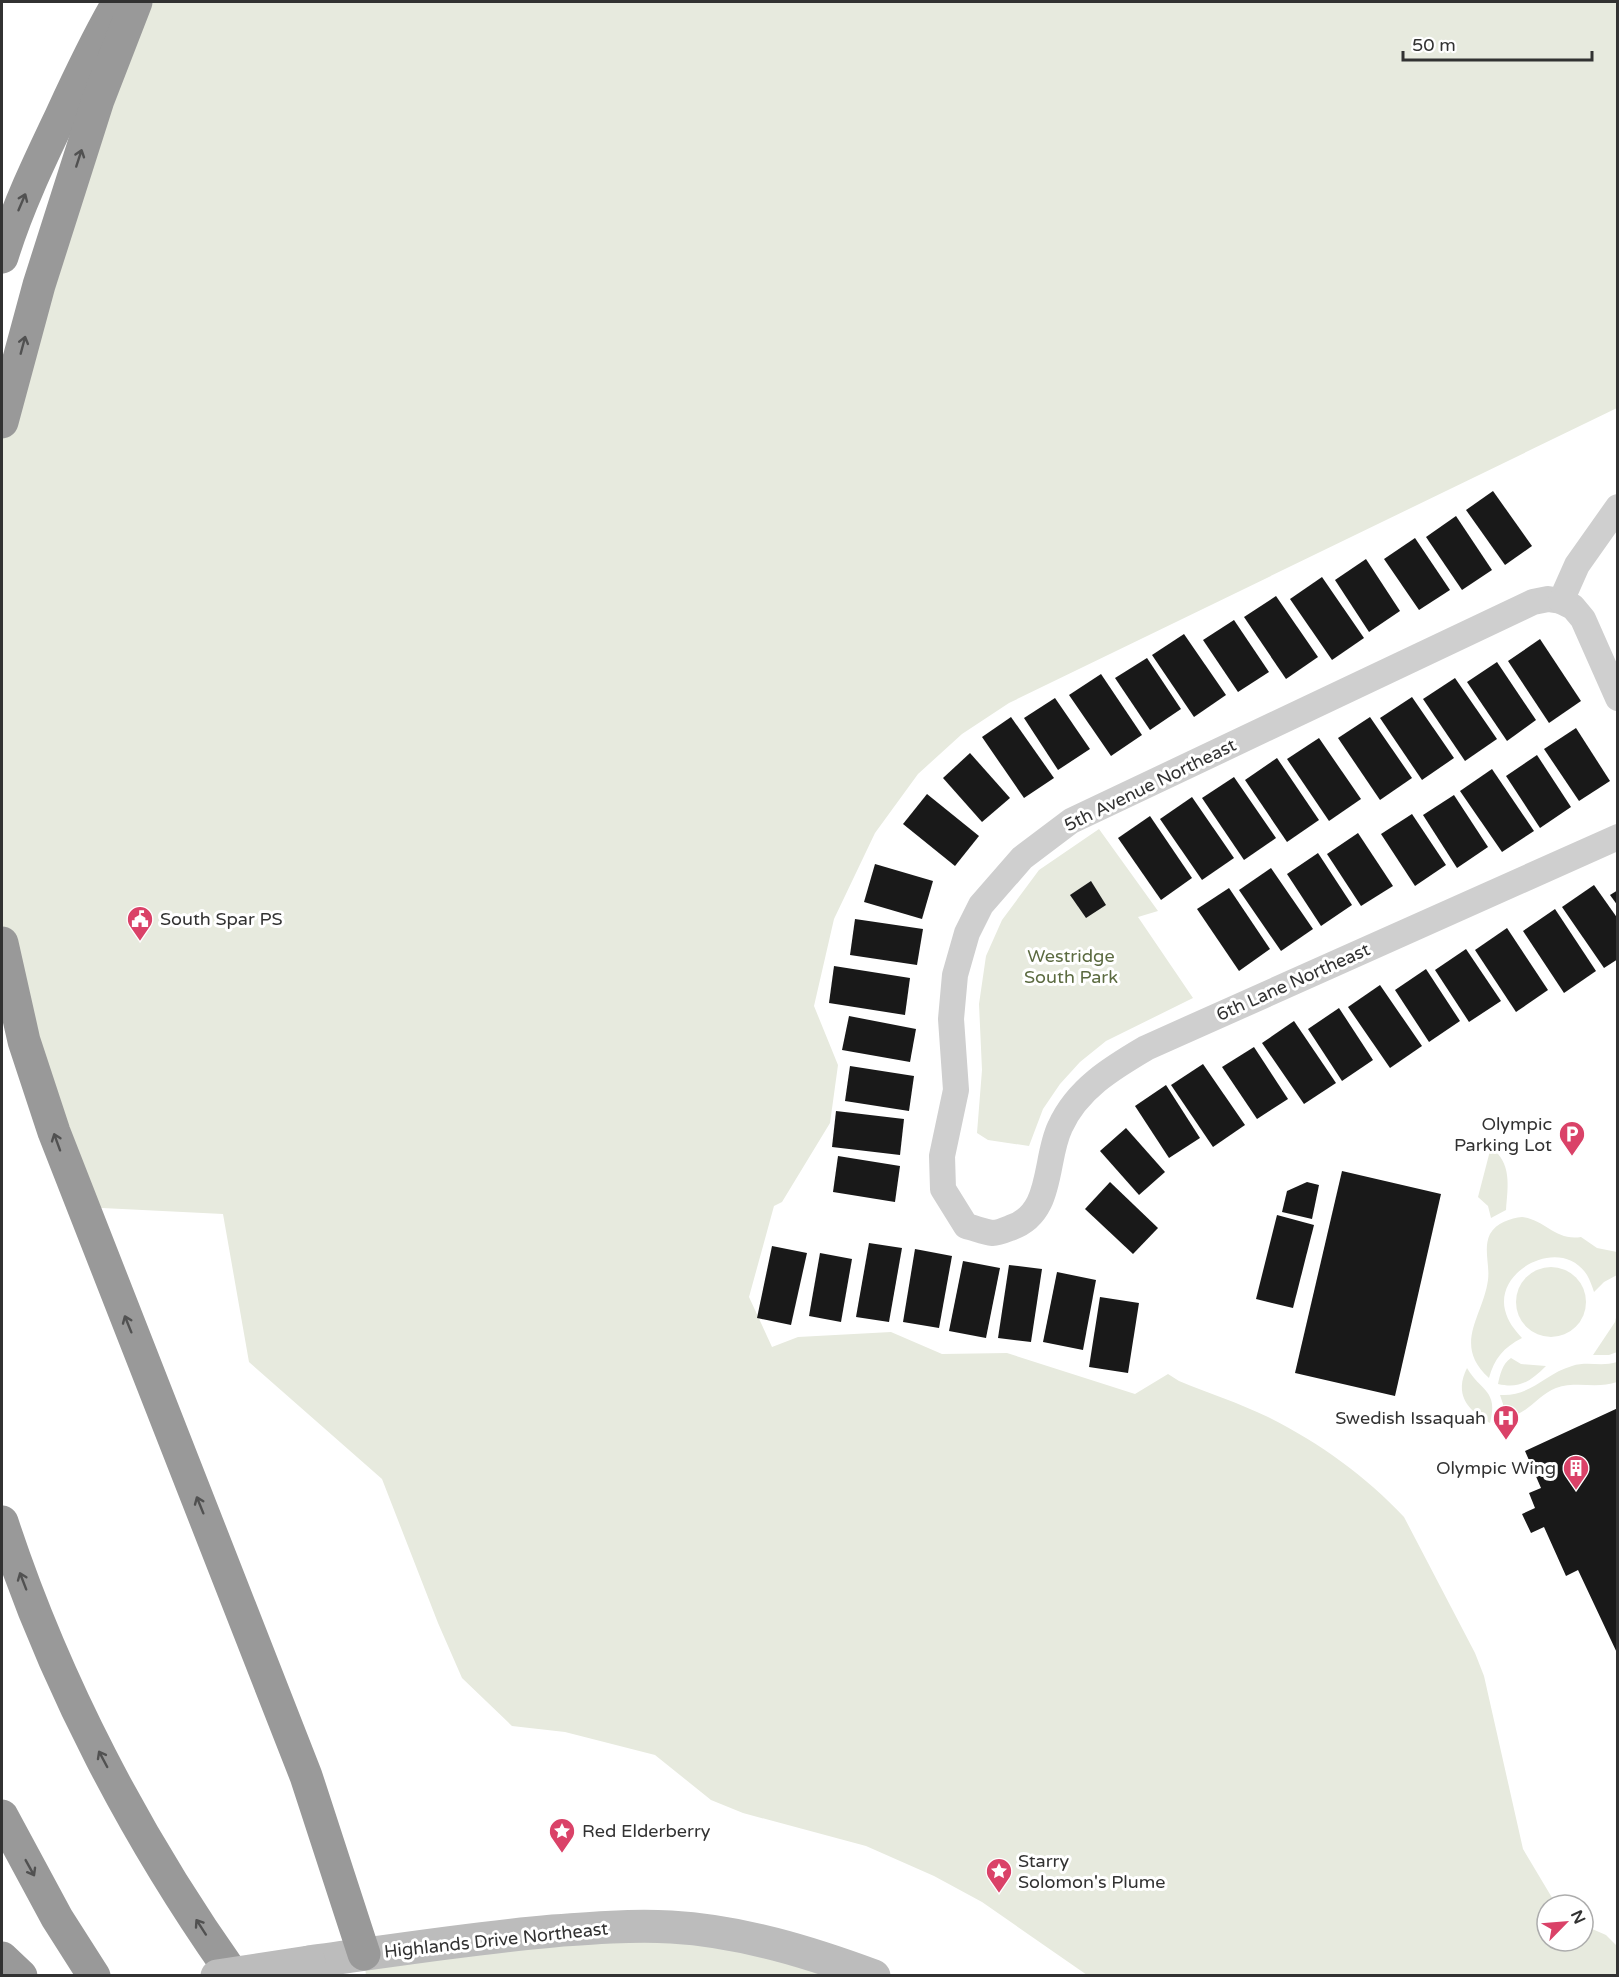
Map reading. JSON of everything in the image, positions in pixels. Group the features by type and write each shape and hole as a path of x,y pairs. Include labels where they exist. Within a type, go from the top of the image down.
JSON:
{"highway":[{"path":"2,257 9,232 40,160 97,40 118,2"},
{"path":"2,446 5,412 42,274 98,100 136,2"},
{"path":"2,942 24,1041 54,1132 306,1776 364,1954"},
{"path":"2,1037 48,1181 283,1771 292,1793 345,1892"},
{"path":"2,1522 40,1625 80,1714 119,1790 165,1870 234,1976"},
{"path":"2,1816 57,1918 94,1976"},
{"path":"2,1958 21,1976"}],"main road":[{"name":"Highlands Drive Northeast","path":"217,1976 513,1935 606,1927 671,1927 714,1932 810,1953 874,1976"}],"street":[{"path":"1617,507 1576,568 1561,601 1573,607 1583,619 1617,698"},
{"name":"5th Avenue Northeast","path":"1042,1200 1020,1225 994,1233 966,1226 943,1189 942,1156 956,1090 951,1019 955,975 967,933 981,905 1022,858 1071,821 1533,602 1548,599 1561,601"},
{"name":"6th Lane Northeast","path":"1042,1200 1051,1152 1060,1126 1075,1103 1096,1080 1122,1062 1146,1048 1617,837"}],"green space":[{"path":"136,2 1617,2 1617,408 1009,703 962,734 918,774 875,833 834,919 814,1006 838,1065 830,1123 782,1202 774,1206 749,1297 772,1347 798,1337 891,1332 942,1354 1007,1353 1135,1394 1168,1374 1179,1381 1246,1407 1287,1427 1323,1449 1357,1474 1404,1517 1475,1653 1484,1676 1523,1849 1549,1893 1535,1893 1535,1953 1595,1953 1595,1930 1606,1935 1617,1946 1617,1975 1087,1975 982,1902 934,1876 866,1846 743,1813 711,1800 655,1755 565,1732 512,1726 462,1678 382,1479 249,1362 223,1214 82,1207 2,943 2,446 8,401"},
{"name":"Westridge South Park","path":"1099,829 1158,911 1138,917 1193,998 1106,1041 1080,1062 1060,1084 1043,1109 1029,1146 988,1140 977,1133 982,1070 979,1004 986,956 1002,920 1039,870"},
{"path":"1491,1147 1506,1168 1508,1184 1506,1210 1491,1218 1488,1206 1478,1197"},
{"path":"1522,1217 1538,1222 1564,1236 1581,1237 1597,1248 1617,1252 1617,1275 1604,1282 1594,1292 1587,1275 1576,1263 1562,1258 1547,1258 1533,1262 1520,1270 1510,1282 1505,1295 1505,1310 1512,1325 1522,1338 1501,1354 1489,1378 1478,1366 1471,1342 1488,1280 1488,1239 1500,1224"},
{"path":"1558,1267 1571,1273 1580,1282 1584,1288 1586,1302 1584,1316 1576,1327 1565,1335 1544,1337 1526,1327 1518,1316 1516,1295 1526,1277 1537,1269"},
{"path":"1617,1313 1617,1352 1609,1355 1593,1355 1615,1322"},
{"path":"1511,1358 1521,1364 1546,1366 1525,1382 1513,1385 1498,1384 1503,1366"},
{"path":"1617,1362 1617,1382 1556,1388 1518,1414 1503,1417 1500,1395 1511,1395 1529,1389 1553,1374 1572,1366"},
{"path":"1467,1368 1490,1397 1492,1412 1490,1423 1469,1407 1462,1393 1463,1377"},
{"path":"606,1927 875,1975 366,1976 364,1956"}],"building":[{"path":"1493,491 1532,546 1505,565 1466,510"},
{"path":"1456,516 1492,570 1462,590 1426,537"},
{"path":"1415,538 1450,590 1419,610 1384,559"},
{"path":"1366,559 1400,611 1369,632 1335,580"},
{"path":"1322,577 1364,638 1332,660 1290,599"},
{"path":"1276,596 1318,657 1286,679 1244,617"},
{"path":"1234,620 1269,672 1238,692 1203,640"},
{"path":"1184,634 1226,695 1194,717 1152,655"},
{"path":"1540,639 1581,701 1549,723 1508,661"},
{"path":"1147,658 1181,709 1150,730 1115,678"},
{"path":"1497,662 1536,720 1507,741 1467,682"},
{"path":"1101,674 1142,735 1111,756 1069,695"},
{"path":"1455,678 1497,739 1465,761 1423,699"},
{"path":"1412,697 1454,758 1422,780 1380,718"},
{"path":"1055,698 1090,749 1058,770 1024,718"},
{"path":"1011,717 1054,778 1024,798 982,737"},
{"path":"1370,717 1412,778 1380,800 1338,738"},
{"path":"1576,728 1610,781 1579,801 1544,749"},
{"path":"1319,738 1361,799 1329,821 1287,759"},
{"path":"970,753 1010,798 982,822 943,778"},
{"path":"1537,755 1571,807 1540,828 1506,776"},
{"path":"1277,758 1319,820 1287,842 1245,780"},
{"path":"1492,769 1534,831 1502,852 1460,791"},
{"path":"1234,777 1276,838 1244,860 1202,798"},
{"path":"927,794 979,836 955,866 903,824"},
{"path":"1454,795 1488,847 1457,868 1423,815"},
{"path":"1192,797 1234,858 1202,880 1160,819"},
{"path":"1412,814 1446,865 1415,886 1381,834"},
{"path":"1150,816 1192,878 1161,900 1118,838"},
{"path":"1358,833 1393,886 1361,906 1327,854"},
{"path":"1318,853 1352,905 1321,926 1287,874"},
{"path":"875,864 933,881 922,919 864,902"},
{"path":"1271,868 1313,929 1281,951 1239,890"},
{"path":"1091,881 1106,905 1086,918 1070,895"},
{"path":"1594,885 1618,919 1618,959 1604,968 1562,907"},
{"path":"1229,888 1270,949 1239,971 1197,909"},
{"path":"1618,890 1618,906 1610,895"},
{"path":"1555,909 1596,971 1564,993 1523,931"},
{"path":"855,919 923,929 917,965 850,955"},
{"path":"1507,928 1548,990 1516,1012 1475,950"},
{"path":"1466,949 1501,1001 1469,1022 1435,970"},
{"path":"834,966 910,978 905,1015 829,1003"},
{"path":"1426,969 1460,1021 1429,1042 1395,990"},
{"path":"1380,985 1422,1046 1390,1068 1348,1007"},
{"path":"1339,1008 1373,1060 1342,1081 1308,1029"},
{"path":"849,1016 916,1029 910,1062 842,1050"},
{"path":"1294,1021 1336,1083 1304,1104 1262,1043"},
{"path":"1254,1047 1288,1099 1257,1119 1222,1067"},
{"path":"1203,1064 1245,1125 1213,1147 1171,1085"},
{"path":"850,1066 914,1076 909,1111 845,1101"},
{"path":"1166,1085 1200,1138 1169,1158 1135,1106"},
{"path":"836,1111 904,1119 900,1155 832,1147"},
{"path":"1126,1128 1165,1172 1139,1195 1100,1151"},
{"path":"838,1156 900,1166 895,1202 833,1192"},
{"path":"1342,1171 1441,1194 1395,1396 1295,1373"},
{"path":"1110,1182 1158,1228 1133,1254 1085,1209"},
{"path":"1307,1182 1319,1185 1312,1219 1282,1212 1287,1191"},
{"path":"1277,1215 1314,1225 1293,1308 1256,1299"},
{"path":"869,1243 902,1248 889,1322 856,1317"},
{"path":"772,1246 807,1253 791,1325 757,1318"},
{"path":"915,1249 952,1256 939,1328 903,1322"},
{"path":"820,1253 852,1259 841,1322 809,1316"},
{"path":"963,1261 1000,1268 986,1338 949,1331"},
{"path":"1009,1265 1042,1269 1031,1342 998,1338"},
{"path":"1057,1272 1096,1280 1083,1350 1043,1342"},
{"path":"1100,1297 1139,1303 1128,1373 1089,1367"},
{"name":"Olympic Wing","path":"1618,1408 1618,1655 1578,1570 1566,1576 1544,1527 1531,1533 1522,1514 1535,1508 1529,1493 1541,1488 1525,1451"}],"place":[{"name":"South Spar PS","path":"140,942"},
{"name":"Olympic Parking Lot","path":"1572,1157"},
{"name":"Swedish Issaquah","path":"1506,1441"},
{"name":"Olympic Wing","path":"1576,1491"},
{"name":"Red Elderberry","path":"562,1854"},
{"name":"Starry Solomon's Plume","path":"999,1894"}]}
